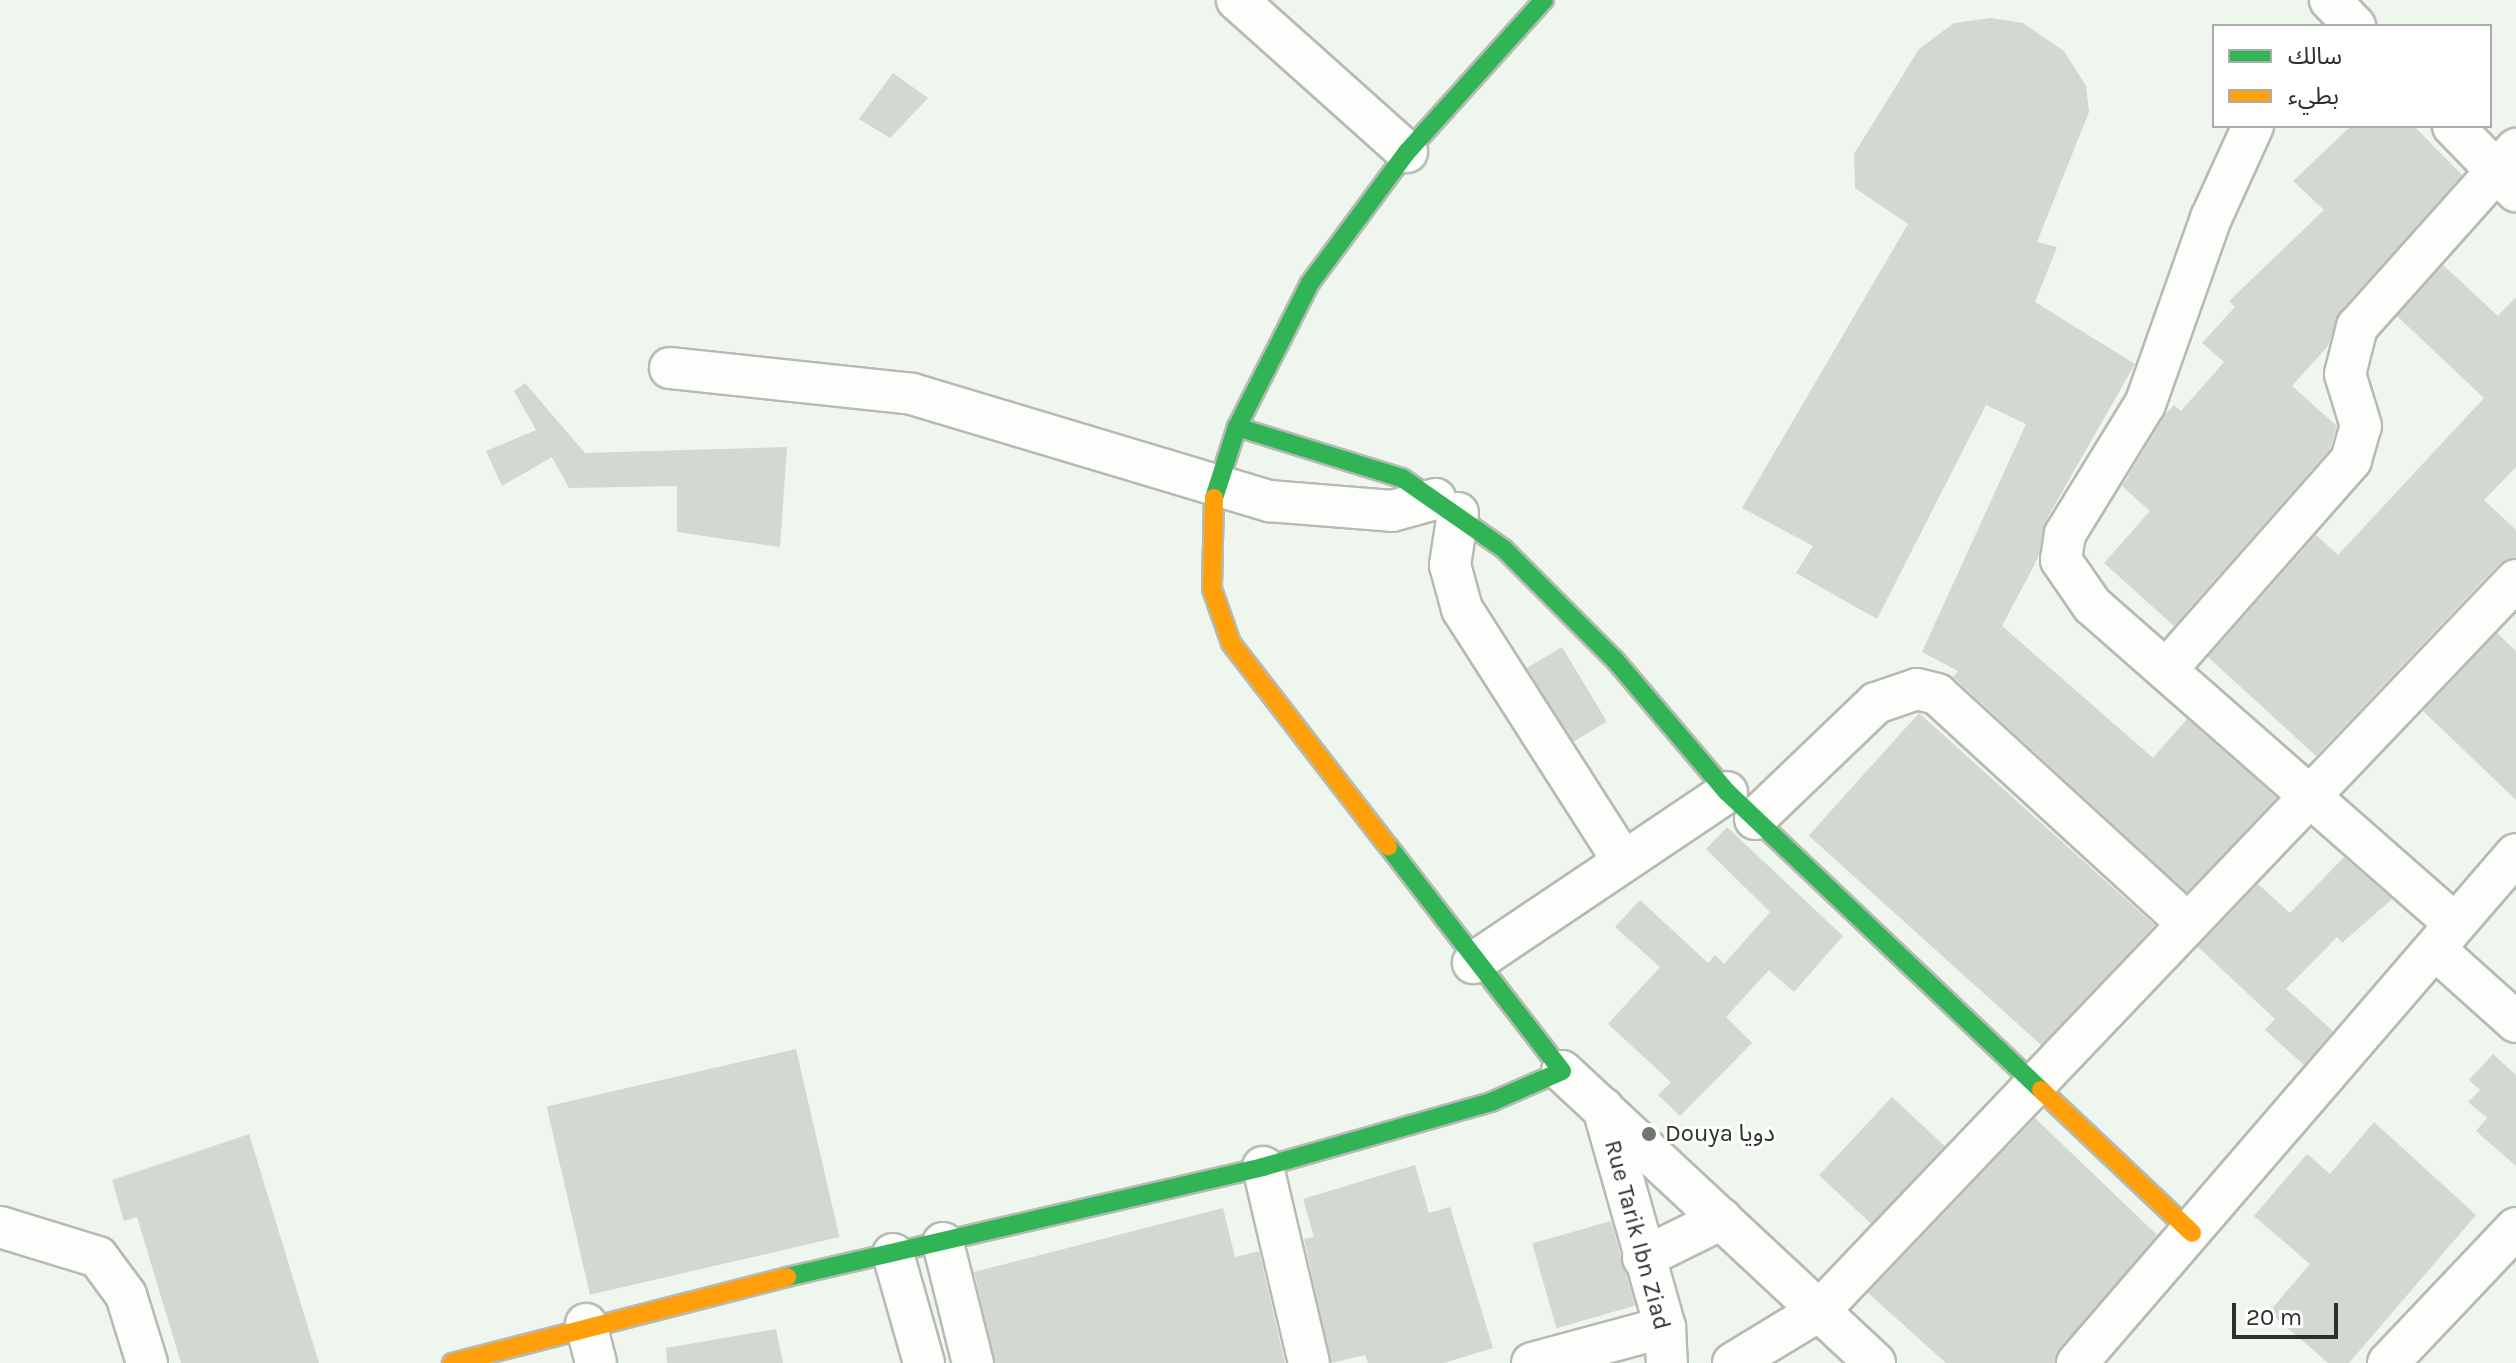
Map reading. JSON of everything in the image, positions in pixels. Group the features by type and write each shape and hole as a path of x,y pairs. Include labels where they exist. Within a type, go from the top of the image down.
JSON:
{"street":[{"path":"1237,0 1407,152"},
{"path":"1544,0 1407,152 1310,283 1237,427 1216,491 1212,589 1231,643 1473,963 1562,1071 1875,1363"},
{"path":"2311,24 2330,0 2353,24"},
{"path":"2252,128 2211,218 2145,404 2062,549 2061,560 2092,605 2311,796 2446,937 2516,1022"},
{"path":"2166,670 2351,460 2361,426 2345,374 2357,327 2509,169 2456,128"},
{"path":"670,368 912,394 1216,491 1348,511 1446,506"},
{"path":"1237,427 1386,471 1446,506 1558,597 1741,805 2192,1233"},
{"path":"1446,506 1450,565 1462,609 1622,859"},
{"path":"1733,1363 1819,1311 2184,920 2508,604"},
{"path":"1473,963 1622,859 1741,805 1876,703 1917,689 1937,694 2184,920"},
{"path":"2077,1363 2516,854"},
{"path":"452,1363 586,1324 1263,1167 1491,1102 1562,1071"},
{"name":"Rue Tarik Ibn Ziad","path":"1603,1108 1666,1345"},
{"path":"1263,1167 1309,1363"},
{"path":"1643,1258 1722,1219"},
{"path":"0,1227 98,1257 126,1295 147,1363"},
{"path":"2388,1363 2516,1228"},
{"path":"943,1243 973,1363"},
{"path":"893,1254 924,1363"},
{"path":"586,1324 596,1363"},
{"path":"1532,1363 1666,1345"}],"building":[{"path":"1991,18 2023,23 2064,51 2086,86 2089,112 2037,242 2057,247 2035,302 2135,364 2045,522 2038,558 2002,626 2153,758 2187,719 2277,798 2187,892 1953,677 1958,671 1922,652 2026,424 1986,405 1877,619 1796,573 1813,546 1742,508 1908,224 1855,188 1854,154 1919,49 1954,23"},
{"path":"893,73 928,98 890,138 859,119"},
{"path":"2349,128 2416,128 2462,175 2340,312 2328,346 2292,386 2337,426 2330,449 2174,626 2104,563 2150,511 2122,486 2165,415 2174,405 2181,411 2224,362 2202,343 2235,307 2229,301 2324,210 2293,181"},
{"path":"2443,265 2498,316 2516,297 2516,467 2484,500 2516,530 2516,558 2499,564 2316,756 2208,657 2316,535 2338,555 2484,398 2397,316"},
{"path":"525,383 585,453 787,447 780,547 677,532 677,486 569,488 552,457 502,486 486,451 536,430 514,391"},
{"path":"2497,633 2516,651 2516,800 2423,711"},
{"path":"1562,647 1607,722 1572,743 1527,668"},
{"path":"1919,713 2155,925 2044,1048 1809,836"},
{"path":"1727,827 1843,936 1794,992 1769,970 1726,1017 1752,1043 1680,1116 1658,1095 1671,1082 1608,1024 1660,967 1615,927 1640,900 1708,963 1715,955 1724,964 1770,912 1706,849"},
{"path":"2344,857 2392,899 2342,943 2337,937 2286,989 2333,1031 2304,1065 2265,1030 2275,1019 2198,947 2258,884 2290,913"},
{"path":"796,1049 839,1237 590,1295 547,1107"},
{"path":"2493,1054 2516,1075 2516,1166 2476,1131 2487,1118 2468,1102 2480,1090 2469,1080"},
{"path":"1892,1097 1945,1146 1872,1224 1819,1175"},
{"path":"2035,1118 2157,1235 2055,1363 1946,1363 1868,1293"},
{"path":"2374,1122 2476,1215 2349,1363 2328,1363 2269,1312 2310,1264 2254,1216 2307,1154 2330,1174"},
{"path":"249,1134 319,1363 181,1363 137,1217 124,1221 112,1180"},
{"path":"1415,1165 1429,1213 1450,1207 1493,1348 1444,1363 1368,1363 1365,1355 1331,1363 1304,1239 1314,1237 1303,1199"},
{"path":"1223,1208 1235,1257 1259,1251 1285,1363 995,1363 974,1272"},
{"path":"1611,1221 1635,1306 1556,1328 1532,1244"},
{"path":"776,1329 783,1363 667,1363 666,1348"}],"traffic: fast":[{"path":"1214,498 1237,427 1310,283 1407,152 1544,0"},
{"path":"1237,427 1402,478 1504,549 1615,660 1727,792 2041,1090"},
{"path":"787,1277 1263,1167 1491,1102 1562,1071 1388,846"}],"traffic: slow":[{"path":"1214,498 1212,589 1231,643 1388,846"},
{"path":"2041,1090 2192,1233"},
{"path":"452,1363 787,1277"}],"place":[{"name":"Douya دويا","path":"1649,1134"}]}
